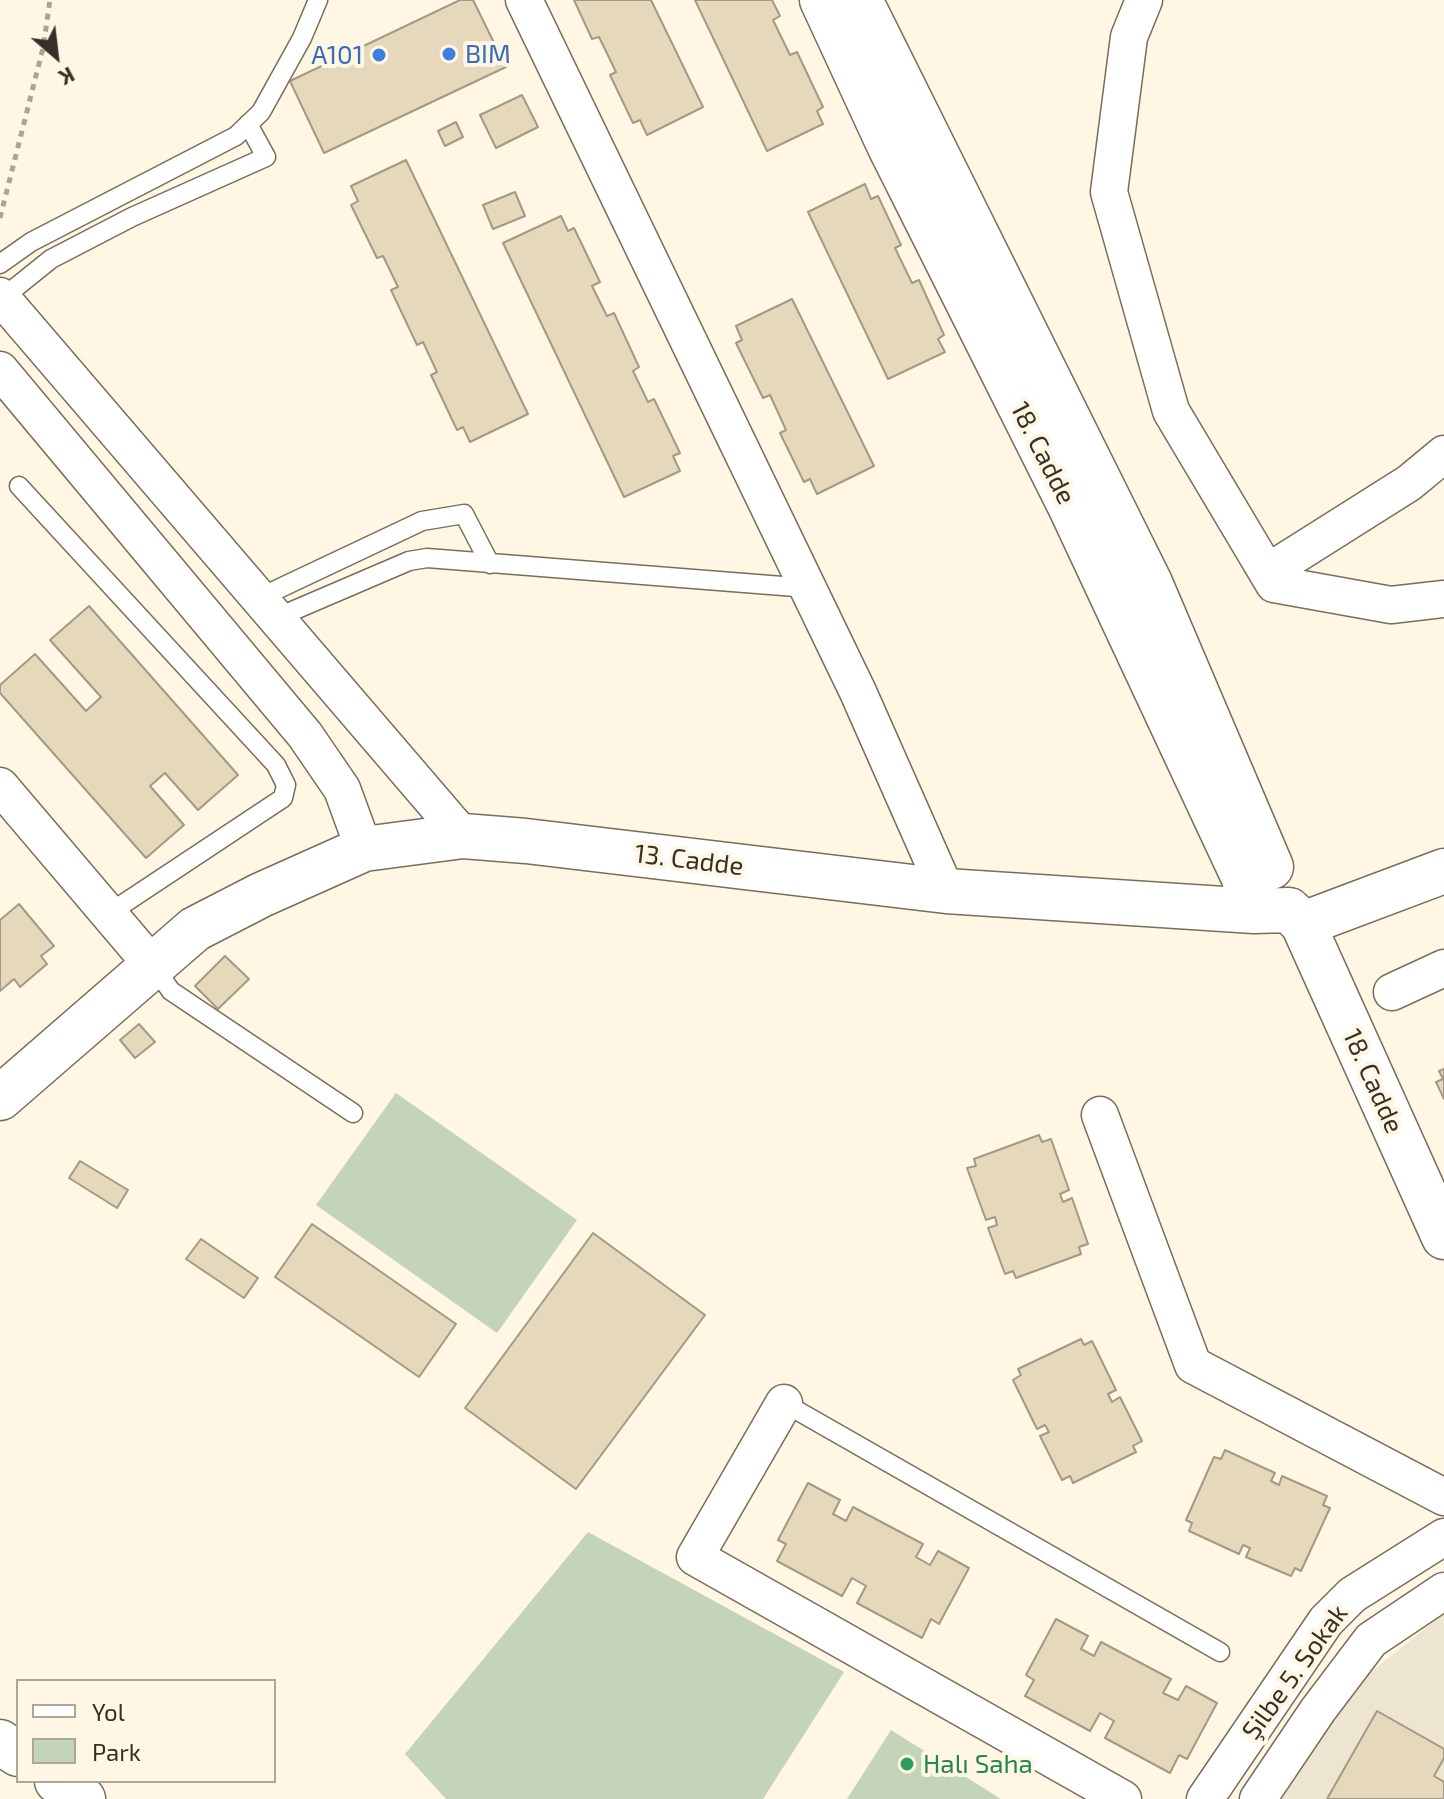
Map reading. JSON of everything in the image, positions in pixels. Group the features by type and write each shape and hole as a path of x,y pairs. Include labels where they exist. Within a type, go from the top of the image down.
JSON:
{"street":[{"path":"524,0 858,692 946,891"},
{"name":"18. Cadde","path":"822,0 890,147 1071,508 1243,876 1282,915"},
{"name":"18. Cadde","path":"860,0 1150,583 1282,915 1444,1237"},
{"path":"1144,0 1129,37 1109,192 1171,411 1274,584 1391,605 1444,599"},
{"path":"1,290 463,836"},
{"path":"0,370 305,735 342,789 364,849"},
{"path":"1268,572 1409,483 1444,454"},
{"path":"0,786 153,966"},
{"name":"13. Cadde","path":"0,1098 195,929 261,895 364,849 463,836 946,891 1282,915 1444,871"},
{"path":"1392,992 1444,968"},
{"path":"1100,1115 1193,1365 1444,1497"},
{"path":"784,1403 695,1557 1123,1799"},
{"name":"Şilbe 5. Sokak","path":"1205,1799 1326,1621 1352,1595 1444,1537"},
{"name":"Şilbe 5. Sokak","path":"1258,1799 1318,1710 1371,1640 1444,1591"},
{"path":"60,1783 83,1799"}],"lane":[{"path":"1,290 31,242 236,136 261,112 302,38 318,0"},
{"path":"1,290 51,259 132,217 266,157 248,124"},
{"path":"19,486 276,765 286,785 283,798 108,914"},
{"path":"267,608 422,521 464,514 490,564"},
{"path":"267,608 409,561 427,558 808,588"},
{"path":"153,966 171,991 353,1113"},
{"path":"784,1403 1220,1652"}],"path":[{"path":"0,218 43,48 50,0"}],"shaded area":[{"path":"1444,1613 1444,1799 1277,1799 1366,1676"}],"green space":[{"path":"396,1093 577,1220 497,1333 316,1205"},
{"path":"588,1532 844,1672 763,1799 446,1799 405,1754"},
{"name":"Halı Saha","path":"891,1730 1001,1799 847,1799"}],"building":[{"path":"460,0 473,0 506,67 324,153 290,81"},
{"path":"574,0 651,0 703,107 647,135 640,120 633,123 610,75 616,72 599,37 592,39"},
{"path":"695,0 772,0 780,16 773,20 790,55 797,52 823,107 817,111 823,124 767,151"},
{"path":"522,95 538,127 496,148 480,115"},
{"path":"456,122 463,137 445,146 438,131"},
{"path":"406,160 528,414 470,442 463,427 457,430 431,375 437,372 423,342 417,345 391,290 398,287 383,256 377,258 351,205 358,201 351,186"},
{"path":"865,184 871,199 878,196 901,245 895,248 912,283 919,280 944,335 938,339 945,352 888,379 808,212"},
{"path":"515,192 525,216 493,229 483,205"},
{"path":"561,216 568,231 574,228 600,282 592,286 607,316 614,313 639,367 633,371 648,402 654,399 680,453 673,456 680,471 624,497 503,243"},
{"path":"792,299 874,466 817,494 810,479 804,482 780,433 786,430 770,395 763,398 736,343 742,340 736,326"},
{"path":"89,606 238,775 198,810 165,773 150,786 184,825 146,858 0,693 0,685 35,654 86,711 101,697 50,640"},
{"path":"19,904 54,946 41,956 47,964 20,987 14,979 0,991 0,920"},
{"path":"225,956 249,979 218,1009 195,986"},
{"path":"139,1024 155,1042 135,1058 120,1040"},
{"path":"1444,1069 1444,1099 1436,1082 1443,1079 1439,1071"},
{"path":"1039,1135 1042,1142 1051,1139 1069,1190 1060,1194 1063,1202 1072,1198 1088,1244 1079,1247 1081,1254 1016,1278 1013,1271 1005,1274 988,1228 997,1225 995,1217 986,1220 967,1168 976,1166 974,1159"},
{"path":"80,1161 128,1190 117,1208 69,1178"},
{"path":"312,1224 456,1324 419,1377 275,1277"},
{"path":"593,1233 705,1315 576,1489 465,1408"},
{"path":"201,1239 258,1278 244,1298 186,1259"},
{"path":"1081,1339 1084,1345 1092,1341 1116,1390 1108,1394 1112,1402 1120,1397 1142,1441 1133,1446 1136,1452 1073,1483 1070,1476 1062,1480 1040,1436 1049,1432 1045,1425 1037,1429 1013,1380 1021,1375 1018,1369"},
{"path":"1225,1450 1275,1473 1271,1481 1279,1485 1282,1476 1327,1496 1323,1505 1330,1508 1301,1571 1295,1568 1291,1576 1246,1557 1250,1548 1243,1545 1239,1554 1189,1531 1192,1523 1186,1520 1214,1457 1221,1459"},
{"path":"808,1483 840,1500 833,1514 846,1521 853,1507 923,1544 916,1557 930,1565 938,1551 969,1568 939,1624 931,1619 922,1638 857,1603 866,1586 852,1578 842,1596 777,1561 786,1544 778,1540"},
{"path":"1056,1619 1088,1636 1081,1649 1094,1656 1101,1642 1171,1679 1163,1693 1178,1700 1186,1686 1217,1703 1187,1759 1179,1755 1170,1773 1105,1738 1114,1721 1100,1713 1090,1731 1025,1696 1034,1680 1026,1675"},
{"path":"1377,1711 1444,1749 1444,1758 1434,1776 1444,1782 1444,1799 1327,1799"}],"place":[{"name":"BIM","path":"449,54"},
{"name":"A101","path":"379,55"},
{"name":"Halı Saha","path":"907,1764"}]}
